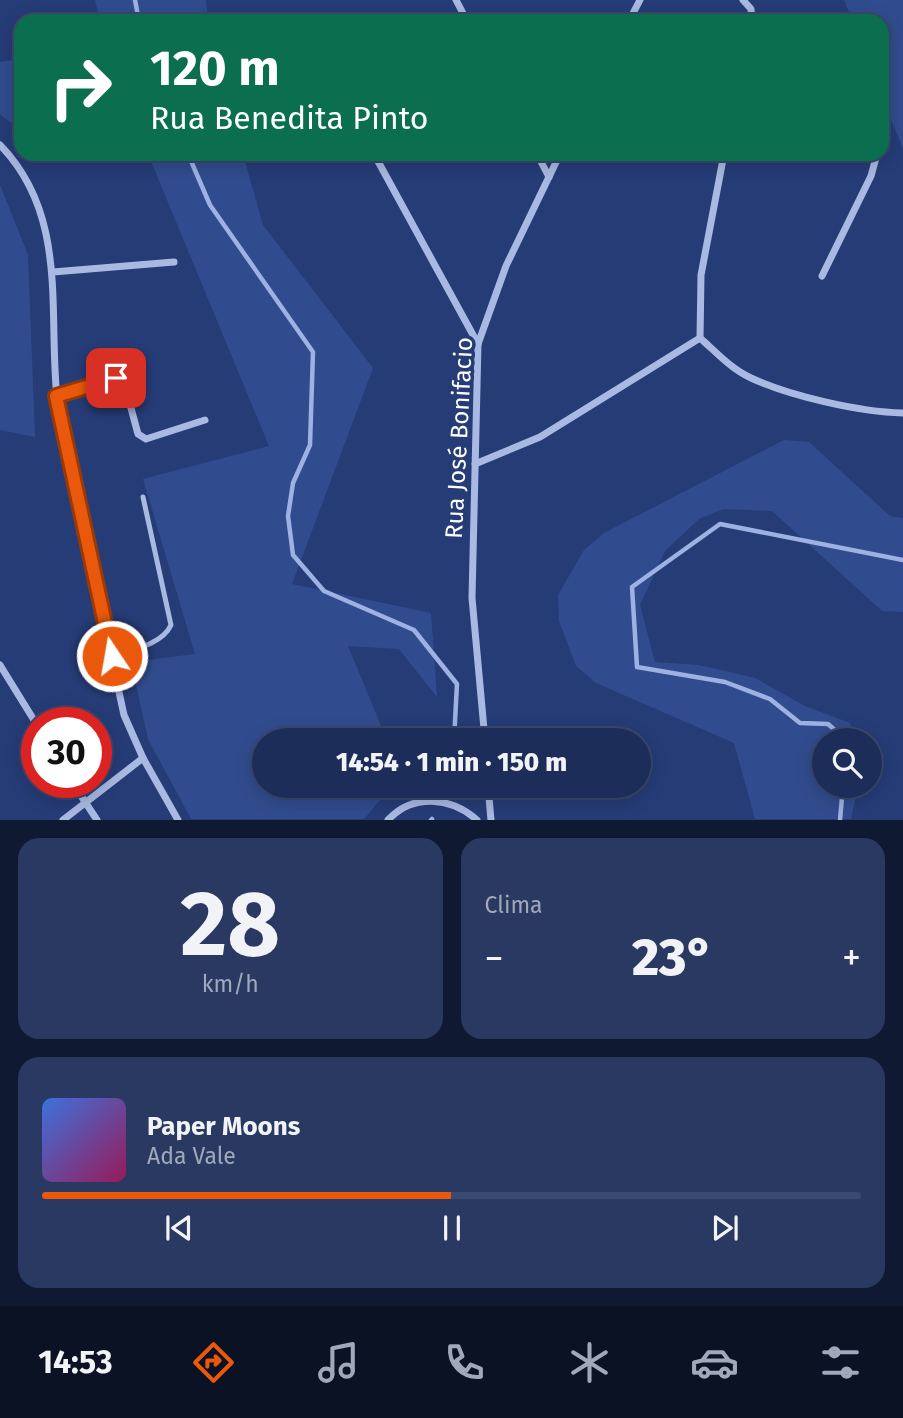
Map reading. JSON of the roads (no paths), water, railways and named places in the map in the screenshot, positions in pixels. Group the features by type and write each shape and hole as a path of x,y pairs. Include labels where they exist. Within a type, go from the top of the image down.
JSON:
{"street":[{"path":"0,145 32,187 49,237 53,272 56,396 124,715 143,758 178,820"},
{"path":"378,161 478,344"},
{"path":"541,161 549,177"},
{"name":"Rua José Bonifacio","path":"484,728 472,598 478,344 506,266 557,161"},
{"path":"722,161 701,275 700,338 729,365 751,378 852,407 876,412 903,413"},
{"path":"822,276 871,176 875,161"},
{"path":"53,272 174,262"},
{"path":"475,464 540,437 700,338"},
{"path":"56,396 120,379 125,386 138,434 142,438 150,438 205,420"},
{"path":"0,665 26,707"},
{"path":"63,820 143,758"},
{"path":"82,798 97,820"},
{"path":"489,798 491,820"},
{"path":"388,820 405,806 438,800 452,804 477,820"}],"lane":[{"path":"112,656 154,642 165,635 171,625 142,497"}],"waterway":[{"path":"135,0 138,14"},
{"path":"191,161 210,205 313,352 310,445 293,483 288,516 293,555 324,591 414,630 457,684 455,728"},
{"path":"832,728 828,724 800,723 770,699 725,682 637,667 632,587 720,524 903,560"},
{"path":"840,820 842,798"}]}
